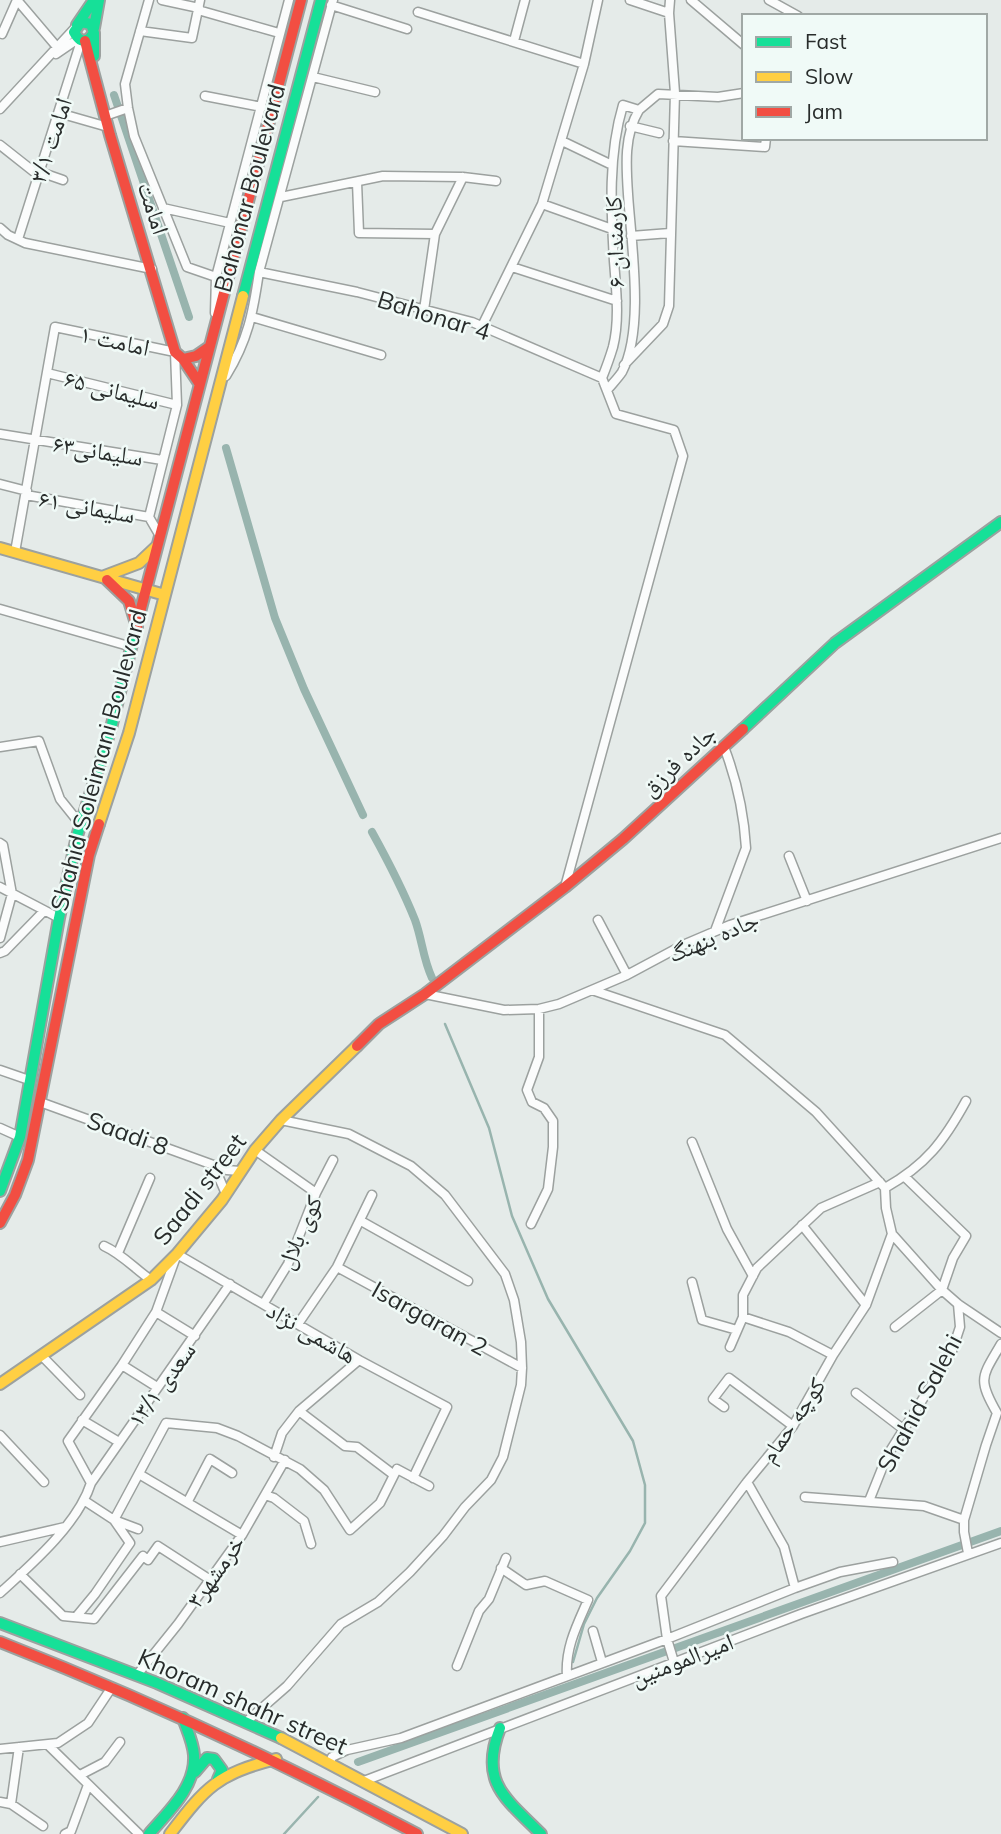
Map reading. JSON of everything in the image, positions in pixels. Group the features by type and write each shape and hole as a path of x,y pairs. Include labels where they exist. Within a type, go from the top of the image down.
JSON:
{"main road":[{"path":"79,35 93,0"},
{"name":"امامت","path":"95,66 94,30 99,0"},
{"name":"Bahonar Boulevard","path":"199,383 270,125 301,0"},
{"name":"Bahonar Boulevard","path":"218,387 276,201 286,129 328,2"},
{"path":"86,22 94,30 90,40 79,35 86,22"},
{"name":"امامت","path":"79,35 116,115 152,269 179,355 199,383"},
{"path":"270,125 277,130 286,129"},
{"path":"266,140 275,139 282,144"},
{"path":"179,355 195,356 209,347"},
{"name":"Shahid Soleimani Boulevard","path":"0,1191 20,1137 59,918 80,824 111,728 199,383"},
{"name":"Shahid Soleimani Boulevard","path":"0,1223 25,1171 89,855 129,733 218,387"},
{"name":"جاده فرزق","path":"379,1024 425,994 623,839 835,643 1001,523"},
{"path":"102,576 139,563 159,541"},
{"path":"0,548 165,595"},
{"path":"102,576 128,601 137,628"},
{"name":"Saadi street","path":"0,1384 151,1280 177,1254 226,1194 255,1150 281,1120 379,1024"},
{"path":"38,1032 53,1035"},
{"name":"Khoram shahr street","path":"0,1623 137,1675 246,1721 330,1762 462,1834"},
{"name":"Khoram shahr street","path":"0,1642 112,1686 276,1759 417,1834"},
{"path":"183,1718 194,1753 193,1774"},
{"path":"500,1728 492,1743 489,1757 491,1773 499,1789 541,1834"},
{"path":"149,1834 187,1787 201,1762 207,1758 220,1764 222,1770 218,1779"},
{"path":"170,1834 205,1790 218,1779 276,1759"}],"street":[{"path":"2,34 17,0 57,47"},
{"path":"116,115 149,0"},
{"path":"162,0 199,6 279,33"},
{"path":"215,324 216,276 289,0"},
{"path":"514,41 524,0"},
{"path":"482,327 542,204 584,64 598,0"},
{"path":"630,0 669,13"},
{"path":"608,389 624,365 663,324 669,306 675,93 670,0"},
{"path":"691,0 742,43"},
{"path":"769,0 794,14"},
{"path":"218,387 240,352 252,317 259,272 276,201 313,77 328,2 407,29"},
{"path":"140,31 192,38 199,6"},
{"path":"418,12 584,64"},
{"path":"46,62 57,47 79,35"},
{"path":"0,109 46,62 79,35"},
{"name":"امامت ۳/۱","path":"18,239 59,113 79,35"},
{"path":"313,77 375,92"},
{"path":"624,365 635,317 626,168 630,126 639,110 659,94 718,97 742,93"},
{"path":"205,96 262,107"},
{"name":"کارمندان ۶","path":"602,378 614,345 617,301 612,229 612,165 617,125 623,105 639,110"},
{"path":"59,113 116,115 134,136 187,267 216,276"},
{"path":"630,126 659,133"},
{"path":"562,141 612,165"},
{"path":"673,141 765,142"},
{"path":"0,145 39,173 63,180"},
{"path":"276,201 383,176 463,177 496,181"},
{"path":"425,310 435,234 463,177"},
{"path":"357,182 359,233 435,234"},
{"path":"542,204 612,229"},
{"path":"163,208 230,223"},
{"path":"0,228 18,239 152,269"},
{"path":"631,236 670,233"},
{"path":"512,267 617,301"},
{"name":"Bahonar 4","path":"259,272 356,292 482,327 602,378"},
{"path":"252,317 381,355"},
{"name":"امامت ۱","path":"47,373 55,327 179,355"},
{"path":"159,541 149,517 177,405 179,355"},
{"path":"15,552 47,373"},
{"name":"سلیمانی ۶۵","path":"47,373 177,405"},
{"path":"565,887 683,456 674,430 616,414 602,378"},
{"name":"سلیمانی۶۳","path":"0,434 162,460"},
{"name":"سلیمانی ۶۱","path":"0,484 26,493 149,517"},
{"path":"0,609 132,647"},
{"path":"0,747 39,741 60,799 80,824"},
{"path":"715,932 746,848 733,776 724,747"},
{"name":"جاده بنهنگ","path":"425,994 504,1010 539,1009 559,1004 627,975 683,945 715,932 1001,838"},
{"path":"0,843 8,863 12,894 0,938"},
{"path":"789,856 807,901"},
{"path":"0,887 59,918"},
{"path":"0,953 44,911"},
{"path":"598,920 627,975"},
{"path":"592,990 725,1035 816,1112 883,1185 892,1234 942,1290 1001,1333"},
{"path":"531,1224 548,1189 553,1147 552,1121 544,1108 532,1102 527,1090 539,1057 539,1009"},
{"path":"0,1070 29,1080"},
{"path":"730,1347 743,1317 743,1295 757,1268 821,1208 905,1177 947,1135 966,1101"},
{"name":"Saadi 8","path":"40,1102 214,1166 240,1171"},
{"path":"246,1721 287,1686 341,1624 378,1602 410,1572 491,1480 503,1457 521,1385 522,1368 521,1342 510,1284 445,1195 411,1166 349,1134 281,1120"},
{"path":"0,1128 20,1137"},
{"path":"692,1142 727,1229 753,1276"},
{"path":"255,1150 316,1193"},
{"name":"کوی بلال","path":"264,1303 288,1264 316,1193 333,1160"},
{"path":"214,1166 226,1194"},
{"path":"895,1328 942,1290 953,1258 965,1236 905,1177"},
{"path":"118,1253 150,1178"},
{"name":"کوی بلال","path":"298,1324 337,1267 372,1195"},
{"path":"361,1220 468,1280"},
{"path":"802,1225 866,1305"},
{"name":"کوچه حمام","path":"667,1639 661,1596 747,1482 786,1438 833,1355 866,1305 892,1234"},
{"path":"104,1246 118,1253 151,1280"},
{"path":"91,1483 68,1441 156,1312 177,1254"},
{"name":"هاشمی نژاد","path":"177,1254 359,1360 447,1407 413,1478"},
{"name":"Isargaran 2","path":"337,1267 522,1368"},
{"path":"692,1282 702,1320 737,1330"},
{"name":"سعدی ۱۳/۱","path":"1,1592 66,1527 85,1501 91,1483 230,1284"},
{"name":"Shahid Salehi","path":"869,1501 887,1456 951,1354 960,1327 958,1304"},
{"path":"156,1312 195,1336"},
{"path":"743,1317 789,1332 833,1355"},
{"path":"968,1553 964,1520 997,1413 985,1392 983,1375 1001,1344"},
{"path":"42,1356 79,1395"},
{"path":"274,1457 282,1433 299,1411 359,1360"},
{"path":"122,1365 157,1387"},
{"path":"724,1407 713,1399 729,1378 793,1426"},
{"path":"856,1393 903,1429"},
{"path":"299,1411 345,1446 357,1447 396,1472 429,1486"},
{"path":"82,1420 119,1442"},
{"path":"114,1520 166,1423 217,1428 285,1460 324,1490 350,1530 376,1508 396,1472"},
{"path":"0,1435 44,1482"},
{"path":"187,1501 210,1459 232,1473"},
{"name":"خرمشهر۳","path":"137,1675 178,1624 242,1535 285,1460"},
{"path":"139,1474 242,1535"},
{"path":"747,1482 784,1547 795,1588"},
{"path":"265,1495 274,1498 304,1521 311,1544"},
{"path":"805,1497 924,1506 964,1520"},
{"path":"85,1501 114,1520 138,1529"},
{"path":"76,1617 130,1543 114,1520"},
{"path":"0,1542 66,1527"},
{"name":"امیرالمومنین","path":"364,1781 674,1662 1001,1543"},
{"path":"20,1574 64,1616 94,1619 143,1556 148,1560 158,1546 209,1579"},
{"path":"457,1667 479,1612 489,1599 506,1558"},
{"path":"330,1762 332,1757 346,1749 401,1738 667,1639 795,1588 840,1572 892,1562"},
{"path":"501,1567 526,1584 545,1581 587,1600 566,1655 567,1676"},
{"path":"593,1631 603,1662"},
{"path":"667,1639 674,1662"},
{"path":"0,1748 58,1743 88,1723 112,1686"},
{"path":"80,1775 105,1762 120,1742"},
{"path":"48,1745 139,1834"},
{"path":"11,1804 19,1747"},
{"path":"65,1834 71,1831 88,1785"},
{"path":"0,1802 11,1804 43,1826"}],"waterway":[{"path":"114,95 189,317"},
{"path":"226,448 275,618 304,689 363,815"},
{"path":"372,832 415,920 432,978"},
{"path":"445,1024 489,1128 512,1216 548,1299 633,1441 645,1485 645,1523 630,1551 597,1598 584,1624 573,1662"},
{"path":"358,1762 1001,1531"},
{"path":"284,1834 318,1797"}],"traffic: fast":[{"path":"77,25 94,0"},
{"path":"94,28 99,0"},
{"path":"243,296 321,0"},
{"path":"94,33 84,41 74,32 81,22 91,24 94,33 94,56"},
{"path":"743,729 835,643 1001,522"},
{"path":"0,1191 20,1137 59,918 77,836 111,728 139,616"},
{"path":"0,1623 157,1683 281,1738"},
{"path":"149,1834 172,1808 190,1778 194,1755 183,1718"},
{"path":"500,1728 492,1762 494,1776 507,1799 541,1834"},
{"path":"195,1772 207,1758 214,1759 222,1770 218,1779"}],"traffic: slow":[{"path":"99,824 129,733 243,296"},
{"path":"102,577 139,563 156,547"},
{"path":"0,548 165,595"},
{"path":"0,1384 151,1280 177,1254 222,1200 255,1150 281,1120 357,1046"},
{"path":"281,1738 462,1834"},
{"path":"170,1834 214,1784 240,1770 276,1759"}],"traffic: jam":[{"path":"139,616 301,0"},
{"path":"85,41 110,135 175,352 183,359"},
{"path":"199,383 183,359 196,356 209,347"},
{"path":"107,580 129,601 137,627"},
{"path":"357,1046 379,1024 425,994 565,887 623,839 743,729"},
{"path":"0,1223 15,1195 28,1160 89,855 99,824"},
{"path":"0,1642 211,1732 417,1834"}]}
